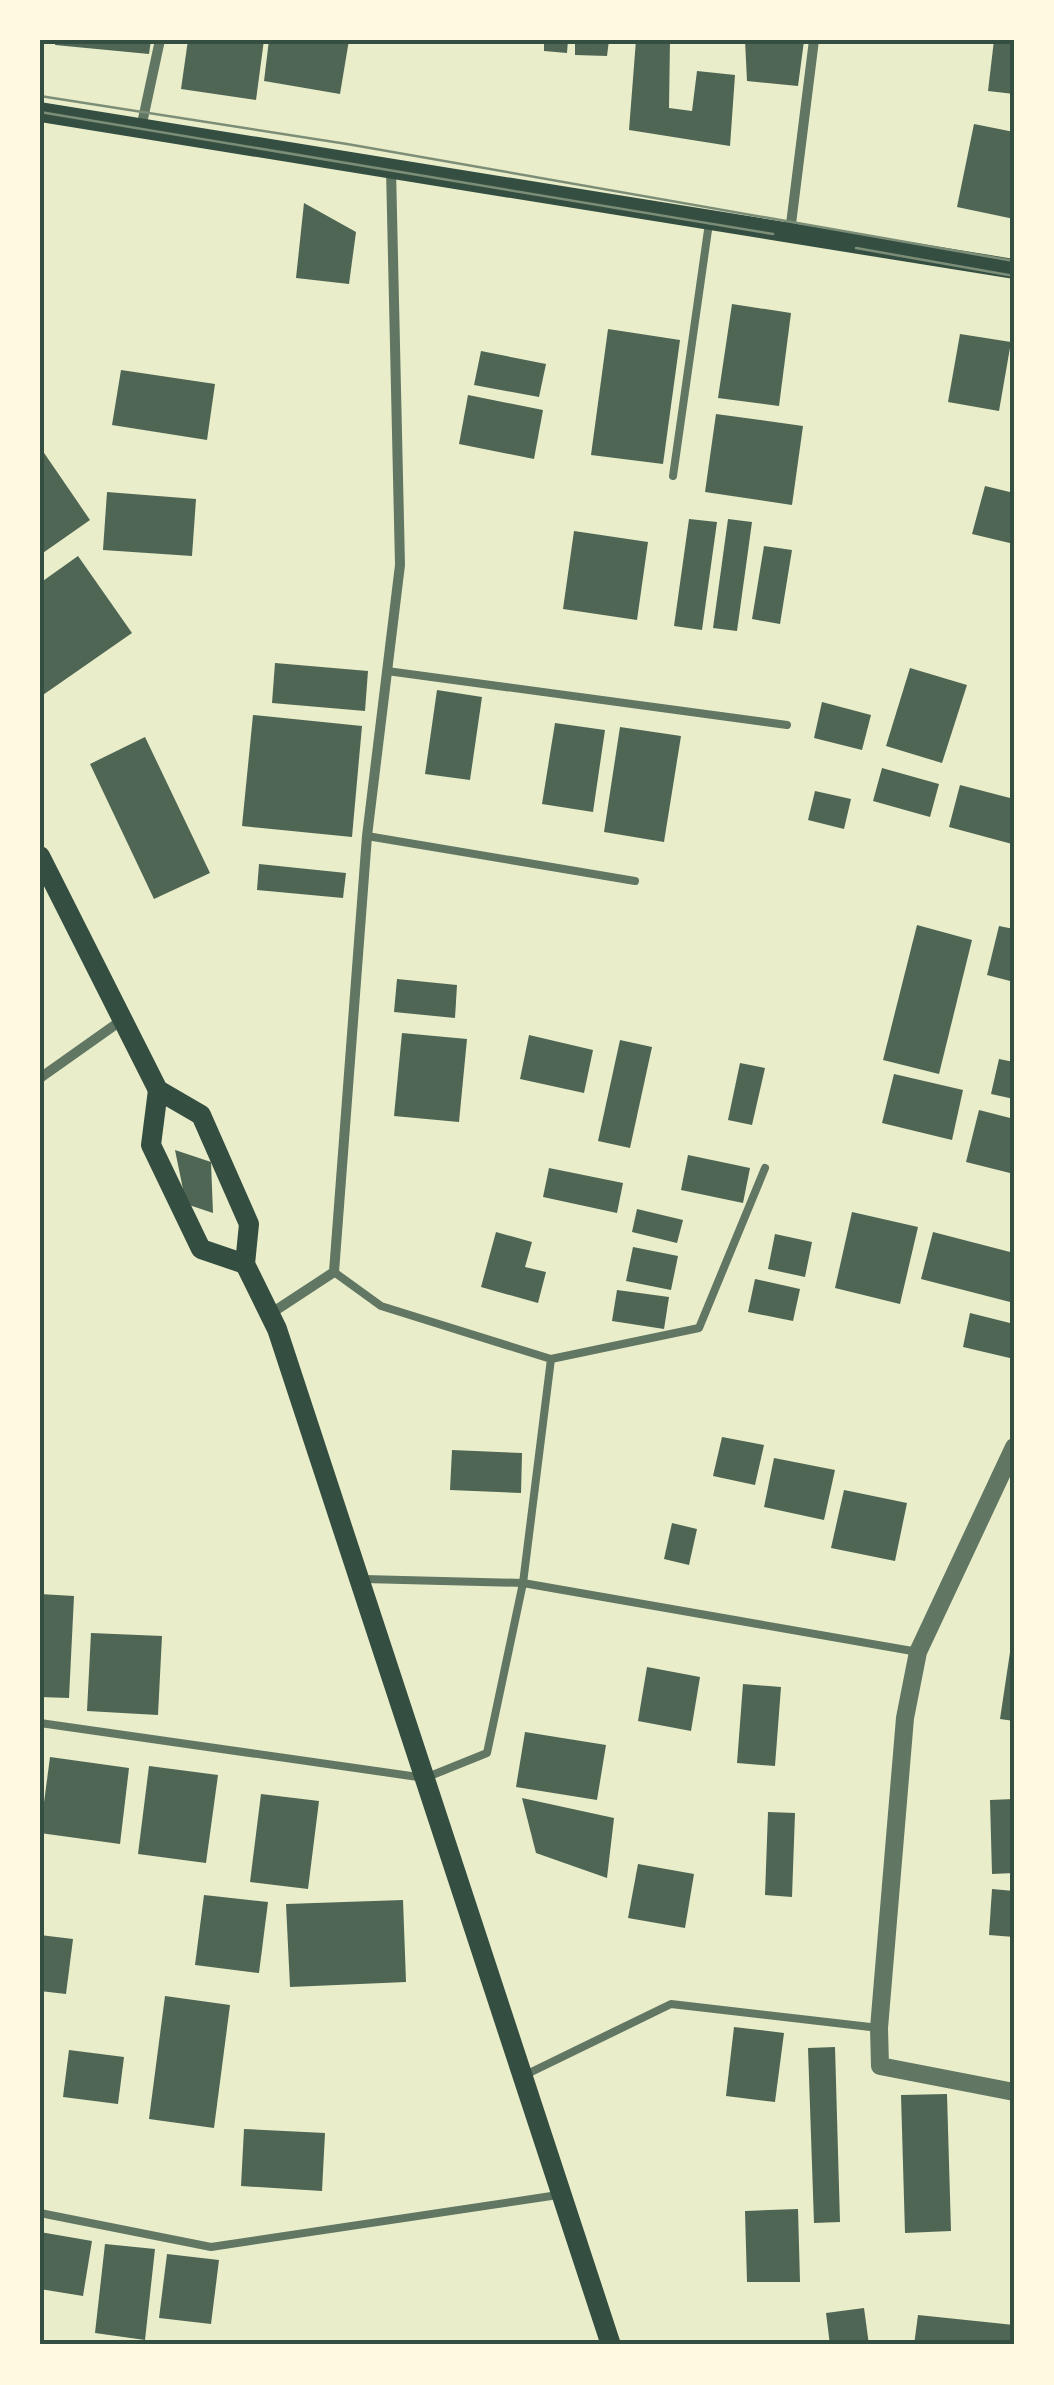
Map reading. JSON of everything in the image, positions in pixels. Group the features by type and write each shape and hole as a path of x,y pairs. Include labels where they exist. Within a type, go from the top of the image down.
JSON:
{"main road":[{"path":"40,112 709,223 790,232 1014,269"},
{"path":"40,856 158,1090 152,1144 202,1249 245,1264"},
{"path":"158,1090 201,1114 250,1224 245,1264 270,1314 360,1579 611,2345"}],"street":[{"path":"141,128 160,40"},
{"path":"790,232 814,40"},
{"path":"270,1314 334,1272 367,836 400,566 391,169"},
{"path":"40,1078 122,1020"},
{"path":"1014,1447 918,1652 904,1718 879,2028 880,2066 1014,2092"}],"lane":[{"path":"672,476 709,223"},
{"path":"387,671 787,725"},
{"path":"367,836 634,882"},
{"path":"334,1272 382,1306 551,1359 699,1328 765,1168"},
{"path":"40,1723 425,1778 487,1753 523,1583 551,1359"},
{"path":"360,1579 523,1583 918,1652"},
{"path":"523,2076 670,2004 879,2028"},
{"path":"40,2213 211,2247 561,2194"}],"building":[{"path":"56,40 151,40 149,54 55,45"},
{"path":"188,40 264,40 256,100 181,89"},
{"path":"269,40 349,40 340,94 264,81"},
{"path":"544,40 568,40 567,53 544,51"},
{"path":"575,40 609,40 607,56 575,55"},
{"path":"636,40 670,40 669,108 692,111 697,71 735,75 730,146 629,130"},
{"path":"745,40 804,41 798,86 747,81"},
{"path":"994,40 1014,40 1014,94 988,91"},
{"path":"974,124 1014,132 1014,219 957,207"},
{"path":"304,203 356,232 349,284 296,278"},
{"path":"732,304 791,313 779,406 718,398"},
{"path":"608,329 680,340 663,464 591,455"},
{"path":"960,334 1011,342 999,411 948,402"},
{"path":"481,351 546,364 539,397 474,385"},
{"path":"121,370 215,384 207,440 112,425"},
{"path":"468,395 543,410 534,459 459,444"},
{"path":"716,414 803,426 792,505 705,492"},
{"path":"40,447 90,520 40,555"},
{"path":"985,486 1014,493 1014,544 972,534"},
{"path":"107,492 196,499 192,556 103,550"},
{"path":"689,519 717,522 702,630 674,626"},
{"path":"728,519 752,522 737,631 713,628"},
{"path":"574,531 648,542 637,620 563,609"},
{"path":"764,546 792,550 780,624 752,619"},
{"path":"78,556 132,633 40,697 40,583"},
{"path":"275,663 368,671 365,711 272,703"},
{"path":"910,668 967,685 942,763 886,746"},
{"path":"437,690 482,697 470,780 425,774"},
{"path":"822,702 871,715 862,750 814,738"},
{"path":"253,715 362,726 352,837 242,826"},
{"path":"555,723 605,730 593,812 542,804"},
{"path":"620,727 681,736 664,842 604,832"},
{"path":"145,737 210,873 154,899 90,764"},
{"path":"882,768 939,784 930,817 873,801"},
{"path":"960,785 1014,799 1012,844 949,827"},
{"path":"815,791 851,799 844,829 808,820"},
{"path":"259,864 346,873 343,898 257,890"},
{"path":"917,925 972,940 939,1074 883,1060"},
{"path":"999,926 1014,929 1014,982 987,975"},
{"path":"397,979 457,985 455,1018 394,1012"},
{"path":"402,1033 467,1039 459,1122 394,1116"},
{"path":"529,1035 593,1050 584,1093 520,1079"},
{"path":"620,1040 652,1047 630,1148 598,1141"},
{"path":"999,1059 1014,1062 1014,1099 991,1094"},
{"path":"740,1063 765,1068 752,1125 728,1120"},
{"path":"894,1074 963,1090 952,1140 882,1123"},
{"path":"979,1110 1014,1119 1014,1174 966,1162"},
{"path":"175,1150 211,1162 213,1213 186,1204"},
{"path":"688,1155 750,1168 743,1203 681,1190"},
{"path":"549,1168 623,1183 617,1213 543,1197"},
{"path":"637,1209 683,1220 677,1243 632,1232"},
{"path":"852,1212 918,1227 900,1304 835,1288"},
{"path":"496,1232 532,1242 525,1267 546,1272 538,1303 481,1287"},
{"path":"933,1232 1014,1253 1014,1303 921,1279"},
{"path":"775,1234 812,1242 805,1277 768,1269"},
{"path":"633,1247 678,1256 671,1290 626,1281"},
{"path":"755,1279 800,1289 793,1321 748,1312"},
{"path":"617,1290 669,1297 664,1329 612,1321"},
{"path":"970,1313 1014,1324 1014,1359 963,1347"},
{"path":"722,1437 764,1445 755,1485 713,1476"},
{"path":"452,1450 522,1453 521,1493 450,1490"},
{"path":"774,1458 835,1470 824,1520 764,1507"},
{"path":"844,1490 907,1503 895,1561 831,1548"},
{"path":"672,1523 697,1529 689,1565 664,1559"},
{"path":"40,1594 74,1596 69,1698 40,1697"},
{"path":"91,1633 162,1636 158,1715 87,1711"},
{"path":"1014,1639 1014,1721 1000,1719"},
{"path":"647,1667 700,1677 691,1731 638,1721"},
{"path":"743,1684 781,1687 775,1766 737,1763"},
{"path":"525,1732 606,1745 597,1800 516,1787"},
{"path":"50,1757 129,1768 120,1844 40,1833"},
{"path":"149,1766 218,1775 206,1863 138,1854"},
{"path":"261,1794 319,1801 308,1889 250,1882"},
{"path":"522,1798 614,1818 607,1878 536,1853"},
{"path":"1014,1799 1014,1873 992,1874 990,1800"},
{"path":"768,1812 795,1813 792,1897 765,1895"},
{"path":"638,1864 694,1874 685,1928 628,1918"},
{"path":"992,1889 1014,1891 1014,1937 989,1935"},
{"path":"204,1895 268,1902 259,1973 195,1965"},
{"path":"403,1900 406,1982 290,1987 286,1904"},
{"path":"40,1935 73,1939 66,1994 40,1991"},
{"path":"165,1996 230,2005 214,2128 149,2119"},
{"path":"734,2027 784,2033 775,2102 726,2096"},
{"path":"835,2047 840,2222 814,2223 808,2048"},
{"path":"69,2050 124,2057 118,2104 63,2097"},
{"path":"947,2094 951,2231 905,2233 901,2095"},
{"path":"244,2129 325,2133 322,2191 241,2186"},
{"path":"798,2209 800,2282 747,2282 745,2211"},
{"path":"40,2232 92,2241 83,2296 40,2289"},
{"path":"105,2244 155,2249 145,2340 95,2333"},
{"path":"167,2254 219,2260 211,2324 159,2318"},
{"path":"864,2308 869,2345 830,2345 826,2313"},
{"path":"918,2315 1014,2325 1014,2345 914,2345"}],"tram line":[{"path":"40,96 347,144 1014,261"},
{"path":"40,112 773,234"},
{"path":"856,248 1014,276"}]}
